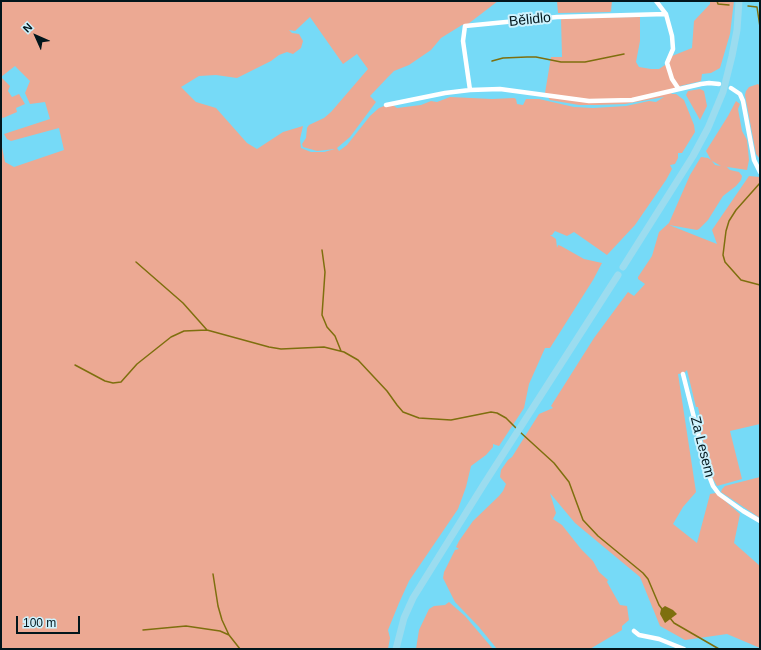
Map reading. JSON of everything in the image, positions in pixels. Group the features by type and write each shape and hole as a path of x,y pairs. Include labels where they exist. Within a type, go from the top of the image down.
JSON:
{"main road":[{"path":"623,267 689,162 708,128 723,92 732,56 737,30 739,1"},
{"path":"396,649 404,618 413,598 618,275"}],"street":[{"path":"656,1 666,14 672,36 672,49 668,63 672,79 678,88"},
{"name":"Bělidlo","path":"470,90 463,41 465,26 557,17 666,14"},
{"path":"386,105 445,93 500,89 589,101 632,100 678,88 709,83 719,84"},
{"path":"731,88 740,94 743,101 754,160 760,172"},
{"name":"Za Lesem","path":"683,374 708,473 713,486 719,494 760,521"},
{"path":"634,631 639,635 659,639 684,649"}],"shaded area":[{"path":"1,1 498,1 468,24 462,25 441,38 431,50 409,65 394,71 370,96 376,102 350,137 337,148 339,151 347,145 370,116 379,108 384,106 394,106 397,108 421,105 431,101 437,102 450,97 492,99 514,98 516,99 517,104 523,105 526,99 539,99 574,107 593,108 626,106 649,101 656,102 664,97 625,104 596,105 579,105 550,100 545,93 551,57 562,57 561,18 640,17 640,41 636,62 639,67 659,69 665,65 672,56 692,48 694,21 710,4 710,1 734,1 730,34 720,68 711,73 702,74 701,81 680,86 671,94 676,94 684,100 694,125 695,132 682,153 678,153 678,158 675,164 670,165 672,169 666,180 635,225 607,255 574,232 567,236 555,231 552,235 550,235 556,239 557,248 558,245 584,259 602,263 550,348 545,348 529,384 524,408 499,446 493,444 493,447 486,455 471,466 466,487 458,509 409,581 399,603 388,630 390,638 388,649 1,649 1,142 5,162 14,167 64,150 59,128 11,141 7,139 4,134 50,119 45,102 30,104 25,93 30,81 15,66 1,77","holes":["310,17 343,64 357,54 368,69 331,112 324,118 309,125 307,128 306,138 302,144 303,147 317,151 335,149 324,152 311,152 301,148 300,139 303,126 283,132 257,149 247,143 216,108 196,102 181,87 199,76 216,75 237,78 271,61 279,55 287,52 293,54 301,48 303,41 299,34 292,33 289,30 295,31"]},
{"path":"557,1 612,1 610,12 558,13"},
{"path":"1,77 10,86 8,91 12,97 19,94 25,104 16,108 17,112 3,118 1,117"},
{"path":"758,84 760,86 760,159 756,154 745,95 749,87"},
{"path":"700,89 704,91 707,106 700,120 686,95 688,91"},
{"path":"736,101 740,104 738,109 742,131 747,140 749,160 747,170 721,166 739,172 742,176 741,180 736,186 723,196 708,220 697,230 669,225 717,244 712,230 749,176 760,177 760,424 730,431 742,479 717,486 712,477 698,422 701,421 698,407 696,407 687,370 684,373 678,374 696,492 683,507 673,524 697,543 710,494 716,493 740,514 734,543 760,566 760,648 727,634 685,640 660,626 640,577 575,523 550,493 556,513 553,519 562,525 581,549 593,561 599,572 608,580 607,582 620,605 627,606 629,620 622,626 622,630 590,649 497,649 479,627 455,602 443,578 444,572 455,550 459,549 456,547 459,541 473,521 503,491 506,484 500,477 501,470 512,457 539,414 553,408 551,406 594,338 628,292 634,296 645,284 638,279 638,277 652,256 659,232 669,223 690,175 701,157 711,160 706,151","holes":["712,161 721,166 715,165"]},
{"path":"760,477 760,518 721,492 725,486"},
{"path":"449,602 465,616 493,649 416,649 419,630 429,609 434,606 445,605"},
{"path":"665,606 677,614 665,623 660,614 661,609"}],"waterway":[{"path":"717,1 718,4 729,5"},
{"path":"748,6 757,7 760,27"},
{"path":"492,61 503,58 536,57 561,62 585,62 624,54"},
{"path":"760,183 736,210 729,221 726,231 723,255 725,262 741,280 760,285"},
{"path":"322,250 325,272 322,315 327,327 335,336 341,351"},
{"path":"136,262 183,303 207,330"},
{"path":"75,365 105,381 113,383 121,382 137,364 171,337 184,331 207,330 281,349 324,347 344,352 358,360 387,391 403,412 419,418 451,420 491,412 497,413 506,418 517,429"},
{"path":"520,432 554,463 569,482 583,520 598,536 643,573 648,579 662,609"},
{"path":"213,574 218,606 222,620 229,635"},
{"path":"670,618 674,623 719,649"},
{"path":"143,630 186,626 220,631 229,635 240,649"}]}
